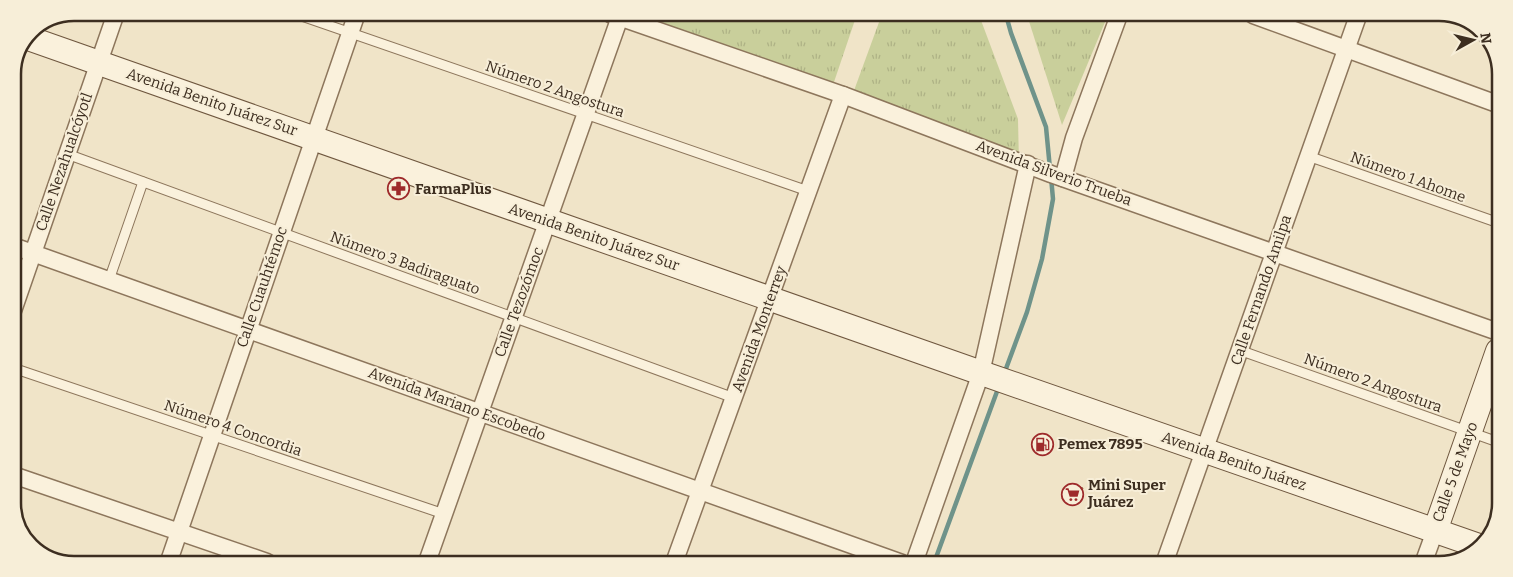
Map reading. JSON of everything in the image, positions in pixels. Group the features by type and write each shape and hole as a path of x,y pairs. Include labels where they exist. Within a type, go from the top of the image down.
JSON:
{"street":[{"name":"Calle Nezahualcóyotl","path":"21,288 113,21"},
{"name":"Calle Cuauhtémoc","path":"171,556 354,21"},
{"name":"Calle Tezozómoc","path":"429,556 585,114 615,21"},
{"name":"Avenida Silverio Trueba","path":"634,21 843,95 1063,178 1492,330"},
{"path":"1063,178 1074,138 1117,21"},
{"path":"1269,21 1492,102"},
{"name":"Calle Fernando Amilpa","path":"1167,556 1356,21"},
{"name":"Avenida Benito Juárez Sur","path":"34,40 985,375"},
{"name":"Avenida Monterrey","path":"677,556 843,95"},
{"path":"917,556 985,375 1028,164"},
{"name":"Avenida Mariano Escobedo","path":"21,249 882,556"},
{"name":"Calle 5 de Mayo","path":"1426,556 1492,368"},
{"name":"Avenida Benito Juárez","path":"985,375 1472,544"},
{"path":"21,478 249,556"}],"lane":[{"name":"Número 2 Angostura","path":"316,21 808,191"},
{"name":"Número 3 Badiraguato","path":"67,154 734,398"},
{"name":"Número 1 Ahome","path":"1308,156 1492,222"},
{"path":"109,280 144,182"},
{"name":"Número 2 Angostura","path":"1240,350 1492,440"},
{"name":"Número 4 Concordia","path":"21,371 444,514"}],"green space":[{"path":"646,21 855,21 833,85"},
{"path":"879,21 981,21 1018,119 1019,164 852,96"},
{"path":"1029,21 1105,21 1062,125"}],"building":[{"name":"Mini Super Juárez","path":"1072,484 1083,488 1077,504 1062,499 1065,489"}],"waterway":[{"path":"1008,21 1046,127 1050,169"},
{"path":"1004,374 1027,312 1042,259 1053,199 1051,177"},
{"path":"937,556 999,386"}],"place":[{"name":"FarmaPlus","path":"399,189"},
{"name":"Pemex 7895","path":"1042,444"},
{"name":"Mini Super Juárez","path":"1072,494"}]}
